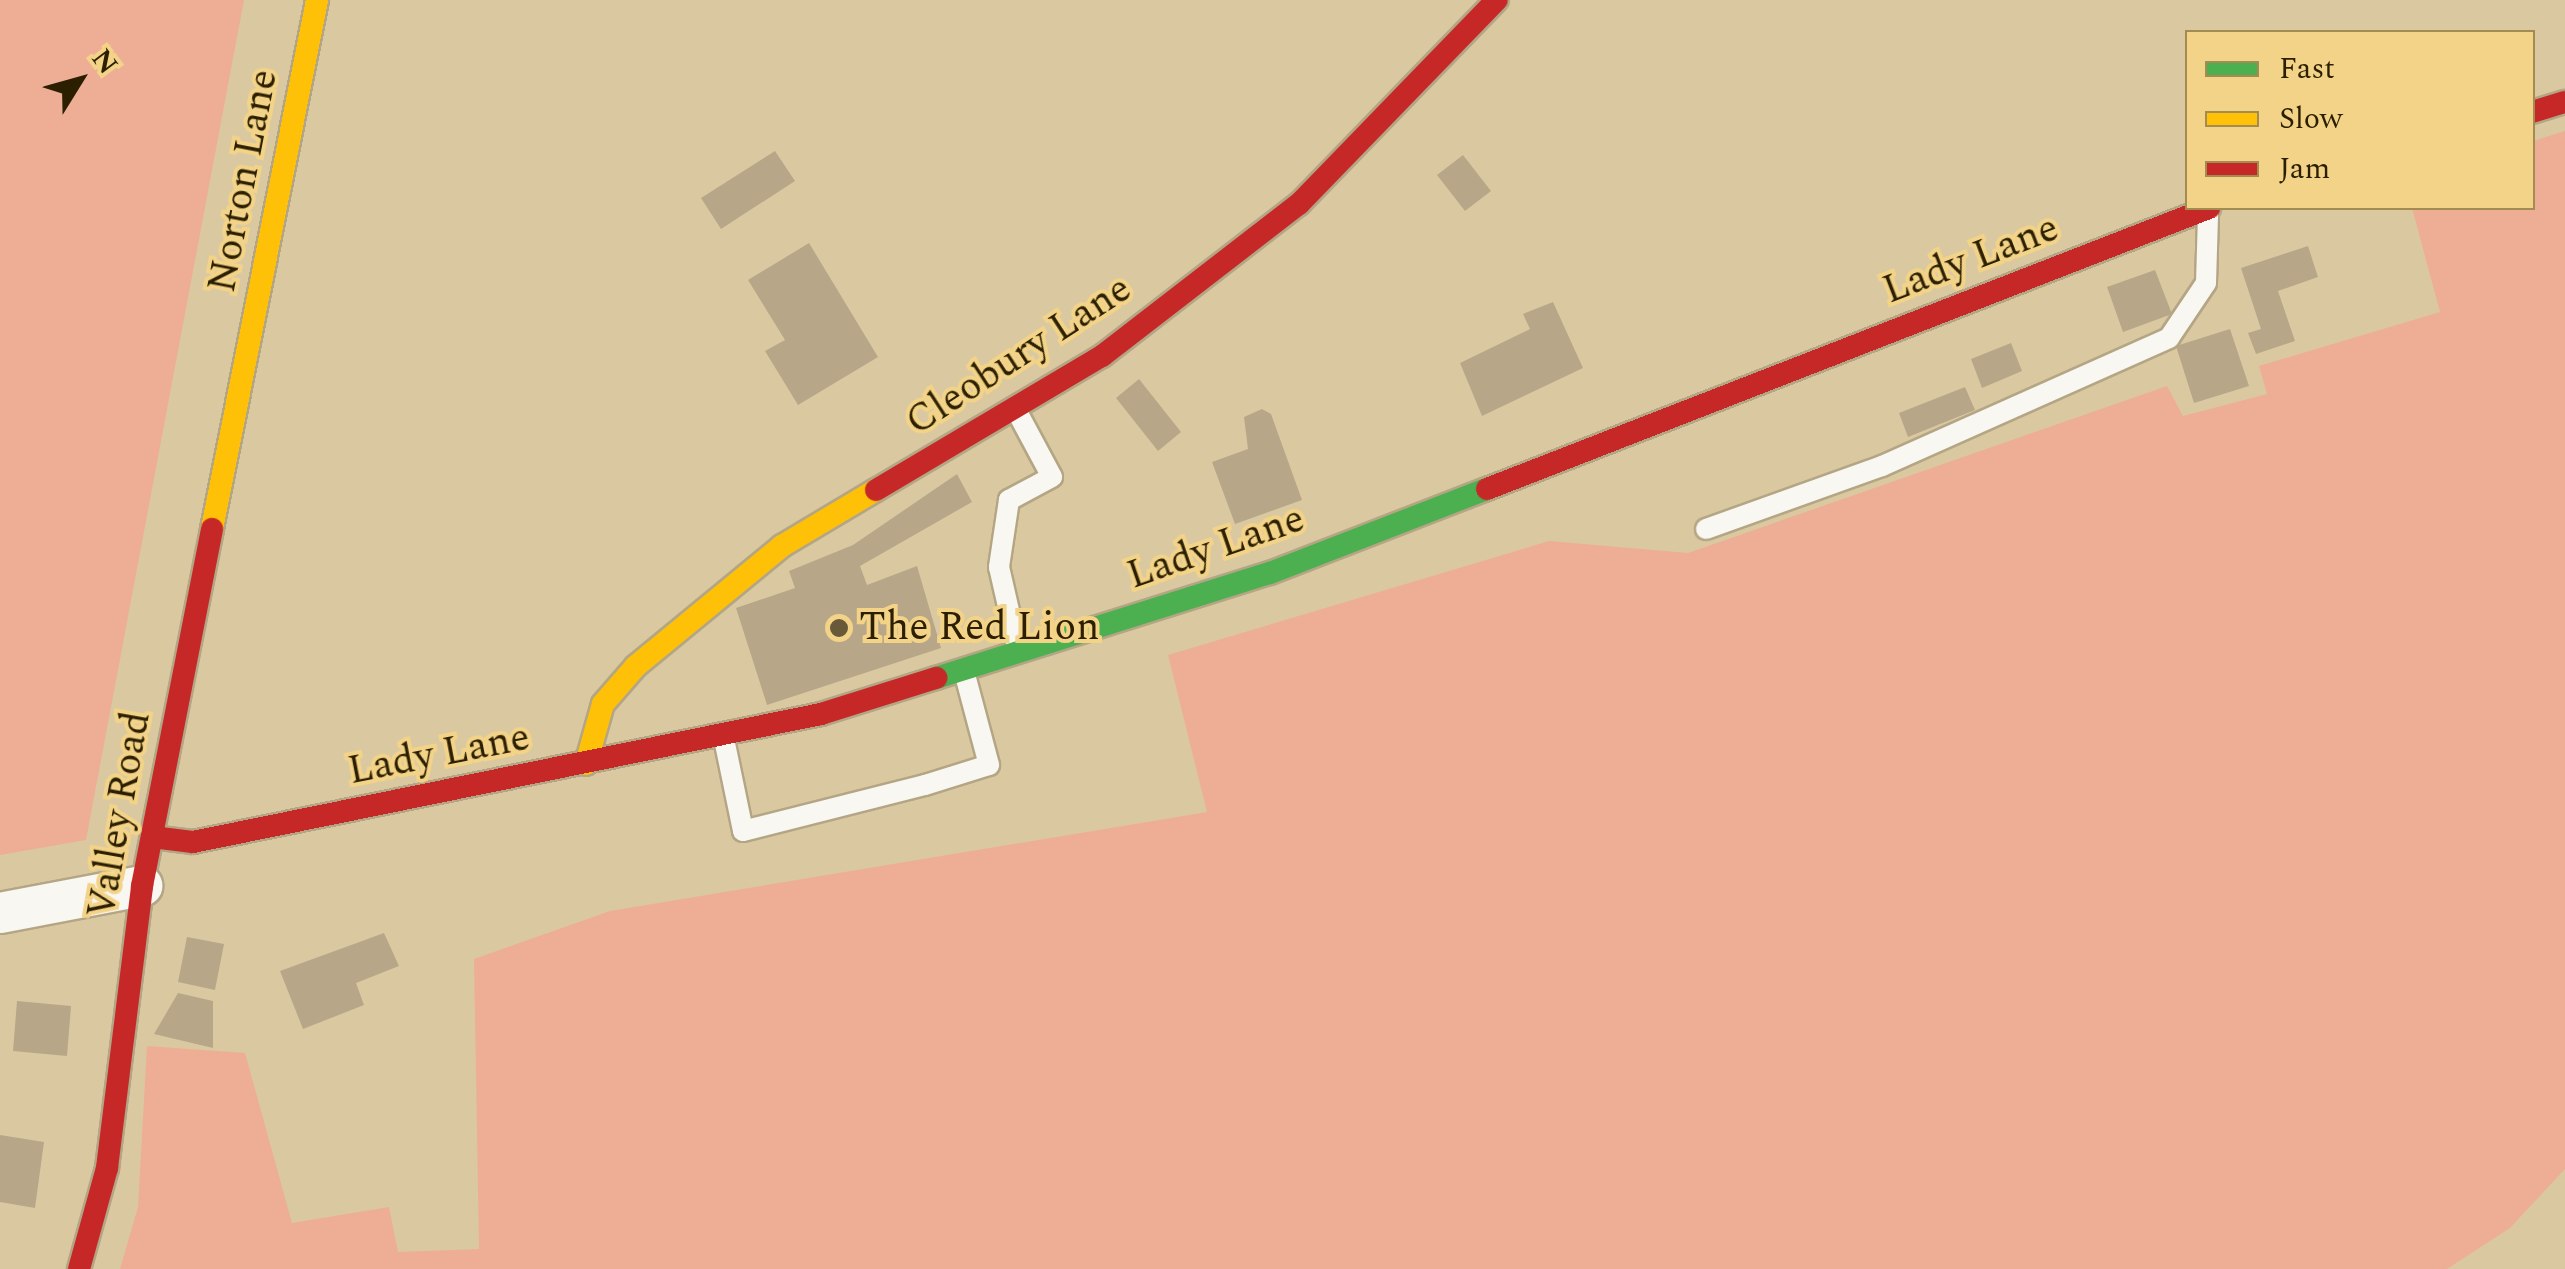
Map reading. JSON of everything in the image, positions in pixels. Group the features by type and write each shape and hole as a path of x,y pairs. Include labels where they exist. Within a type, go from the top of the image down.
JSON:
{"street":[{"name":"Norton Lane","path":"246,375 317,0"},
{"name":"Cleobury Lane","path":"586,764 604,704 636,666 782,546 1102,356 1299,204 1497,0"},
{"path":"2535,111 2565,102"},
{"name":"Lady Lane","path":"152,837 194,842 586,764 964,669 1270,573 2203,210"},
{"name":"Valley Road","path":"79,1269 107,1168 142,886 246,375"},
{"path":"0,913 142,886"}],"lane":[{"path":"1706,529 1882,466 2170,338 2206,283 2208,210"},
{"path":"1015,408 1052,477 1009,500 999,567 1018,652"},
{"path":"723,732 743,831 926,785 989,765 964,669"}],"shaded area":[{"path":"0,0 244,0 86,840 0,855"},
{"path":"2565,131 2565,1169 2510,1228 2447,1269 120,1269 138,1207 147,1046 245,1053 292,1223 389,1207 398,1252 479,1249 474,959 610,911 1207,812 1168,655 1549,541 1688,553 2167,386 2183,416 2267,394 2259,366 2440,312 2413,210 2535,210 2535,140"}],"building":[{"path":"775,151 795,181 721,229 701,198"},
{"path":"1463,155 1491,191 1465,211 1437,175"},
{"path":"809,243 878,357 798,405 765,351 785,340 748,280"},
{"path":"2308,246 2318,277 2278,291 2295,341 2256,354 2248,333 2261,329 2241,268"},
{"path":"2155,270 2172,314 2123,332 2107,287"},
{"path":"1553,302 1583,368 1482,416 1460,363 1530,329 1523,314"},
{"path":"2230,329 2249,386 2194,403 2176,346"},
{"path":"2011,343 2022,371 1982,388 1971,359"},
{"path":"1139,379 1181,432 1158,451 1116,398"},
{"path":"1965,387 1975,410 1908,437 1899,413"},
{"path":"1262,409 1271,414 1302,500 1235,524 1212,462 1248,449 1244,417"},
{"name":"The Red Lion","path":"957,474 972,502 860,566 867,585 917,566 941,648 767,705 736,608 795,588 789,571 853,545"},
{"path":"384,933 399,966 356,983 364,1005 303,1029 280,971"},
{"path":"187,937 224,944 215,990 178,982"},
{"path":"178,993 213,1001 213,1048 154,1034"},
{"path":"17,1001 71,1006 67,1056 13,1051"},
{"path":"0,1135 44,1142 35,1208 0,1202"}],"traffic: fast":[{"path":"936,678 1270,573 1487,489"}],"traffic: slow":[{"path":"212,529 317,0"},
{"path":"586,764 603,704 636,666 782,546 876,490"}],"traffic: jam":[{"path":"876,490 1102,356 1299,204 1497,0"},
{"path":"2535,111 2565,102"},
{"path":"1487,489 2204,210"},
{"path":"79,1269 107,1168 142,886 212,529"},
{"path":"152,837 193,842 821,714 936,678"}],"place":[{"name":"The Red Lion","path":"839,628"}]}
